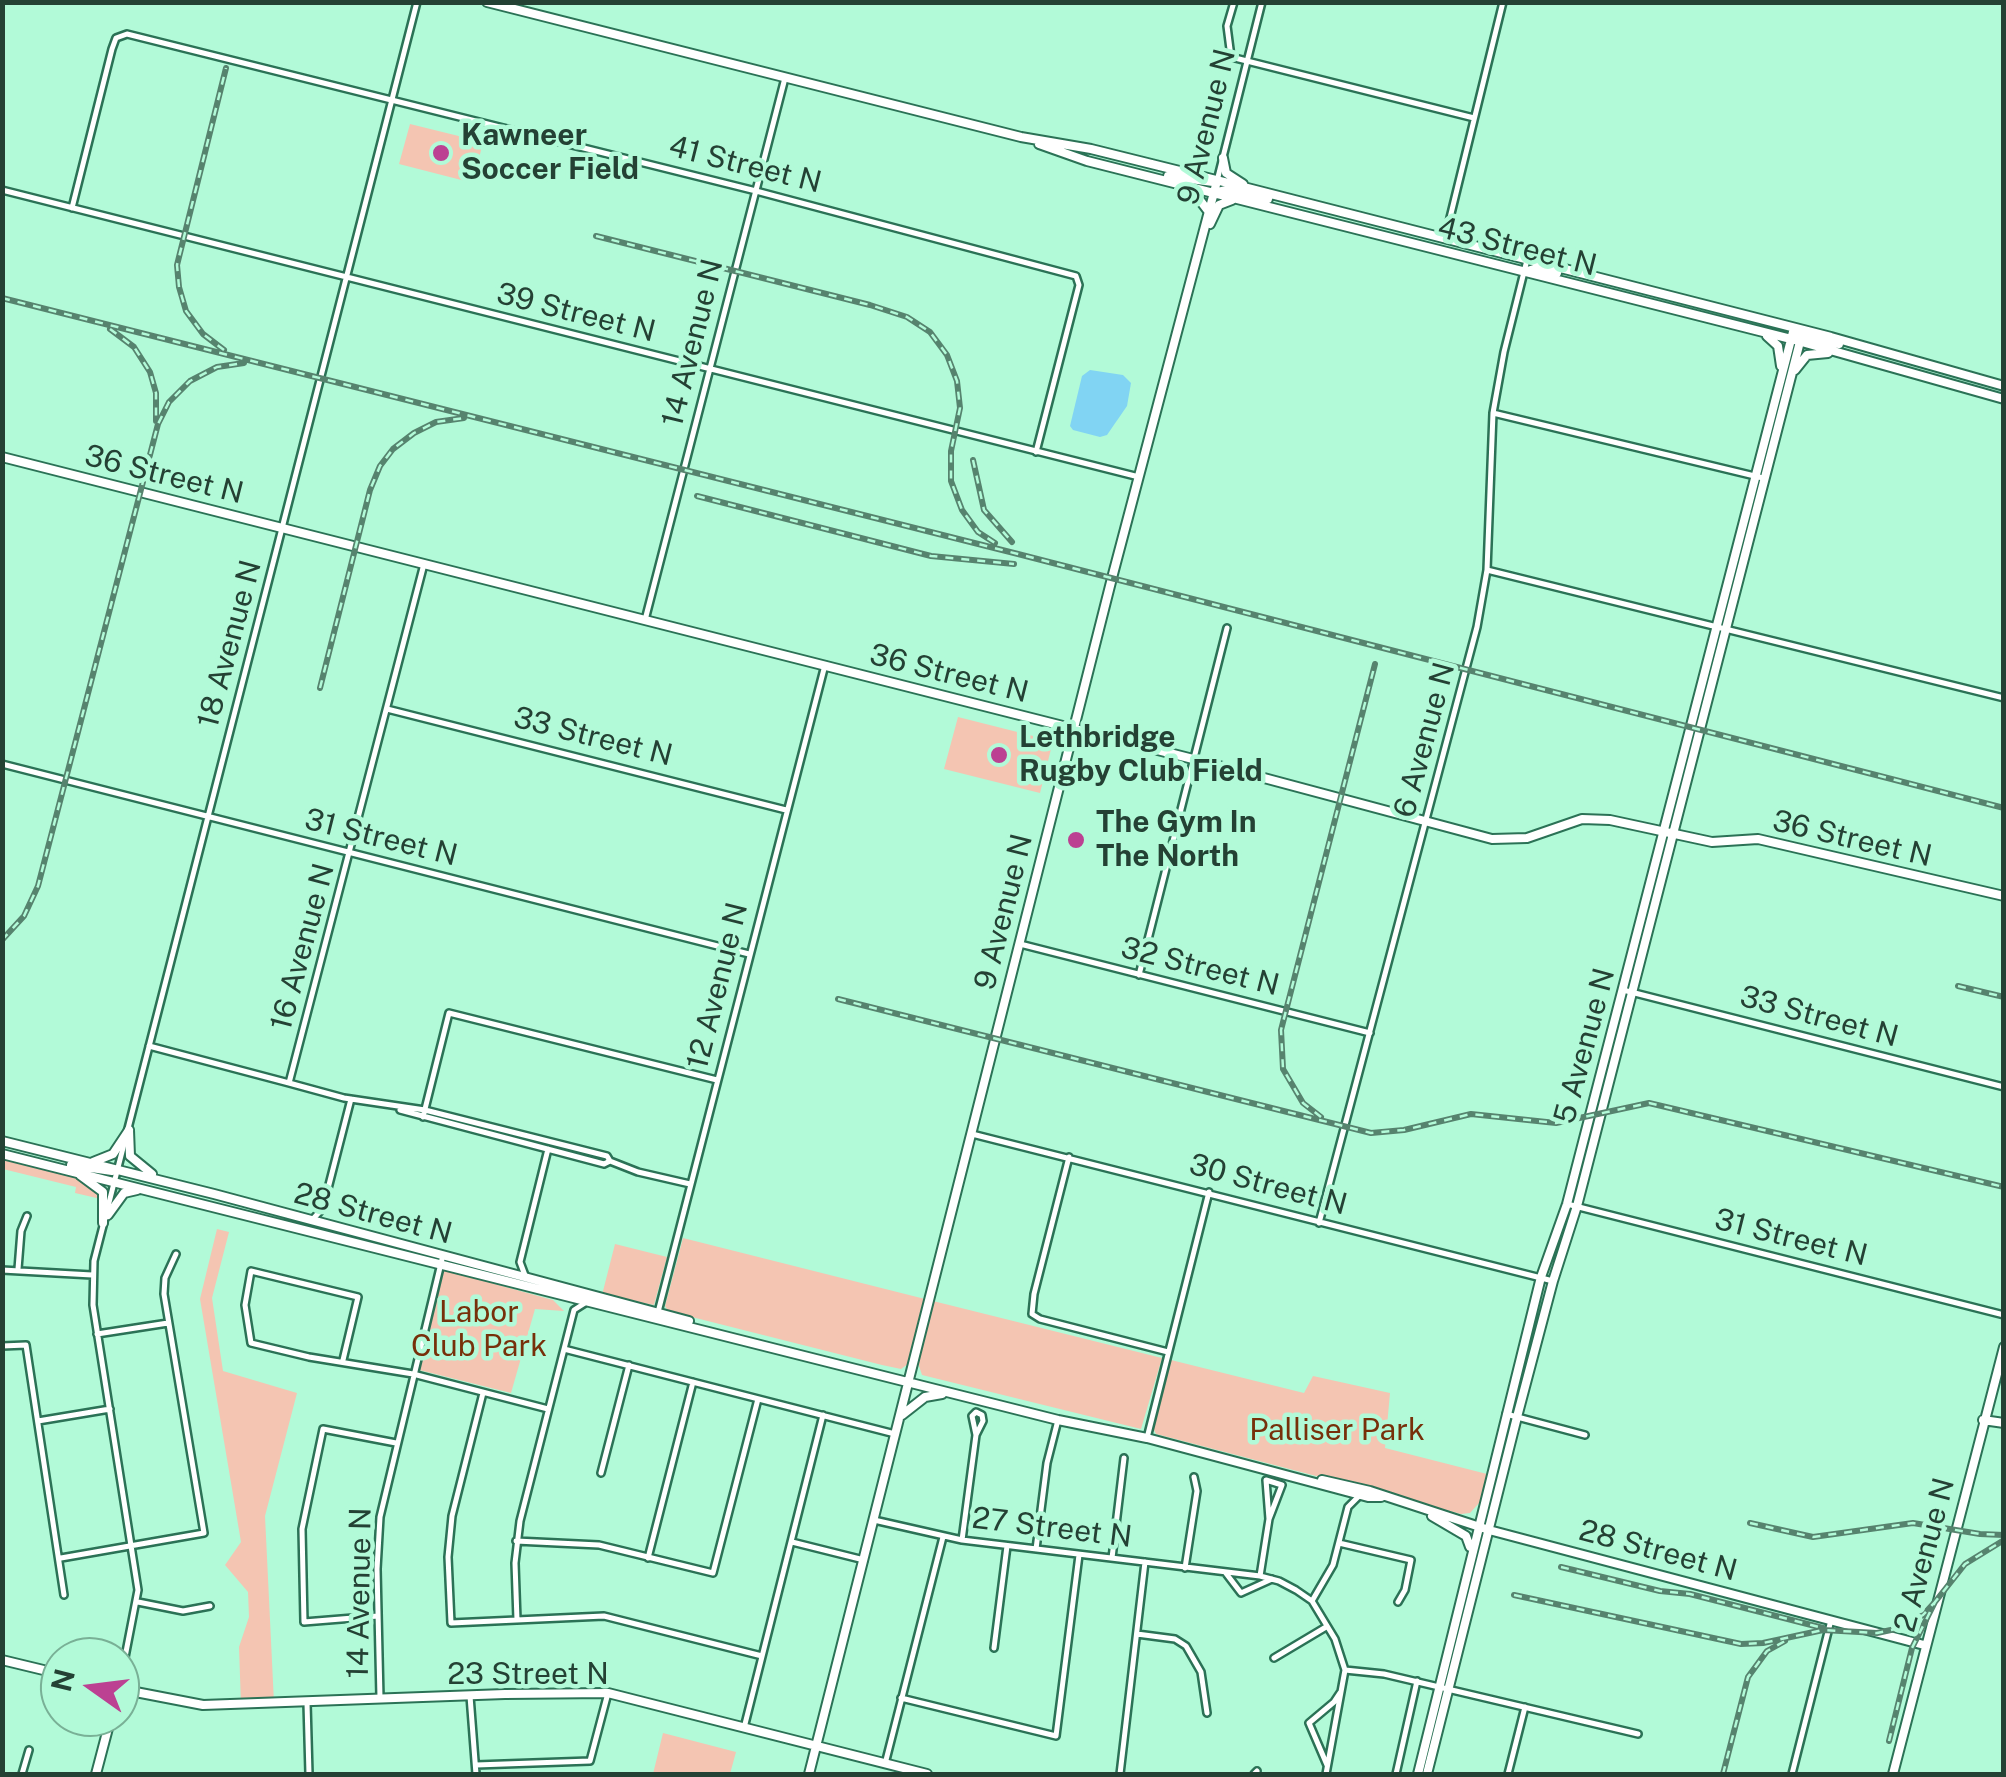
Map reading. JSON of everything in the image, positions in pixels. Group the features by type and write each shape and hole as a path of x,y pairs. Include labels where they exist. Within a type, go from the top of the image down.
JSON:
{"main road":[{"name":"43 Street N","path":"487,2 1616,282 2004,399"},
{"name":"43 Street N","path":"1021,137 1076,158 1760,332 1798,335 1902,356 2004,386"},
{"path":"1223,158 1228,175 1256,191"},
{"path":"1126,170 1206,184 1217,181"},
{"name":"9 Avenue N","path":"809,1774 1138,477 1217,181"},
{"path":"1172,182 1196,195 1209,212"},
{"path":"1214,193 1226,190 1314,205"},
{"path":"1201,242 1219,206 1230,200 1244,200"},
{"path":"1524,272 1538,268 1616,282"},
{"path":"1760,332 1778,346 1782,358 1779,385"},
{"name":"5 Avenue N","path":"1759,477 1790,378 1798,335"},
{"name":"5 Avenue N","path":"1427,1774 1759,477 1779,385 1798,335"},
{"path":"1790,378 1801,360 1812,353 1849,354"},
{"name":"36 Street N","path":"2,457 1194,759 1492,839 1527,838 1582,819 1610,820 1712,842 1758,840 2004,896"},
{"path":"92,1163 113,1154 129,1130"},
{"path":"129,1130 130,1156 134,1162 168,1182"},
{"name":"28 Street N","path":"2,1141 214,1194 554,1293 657,1315"},
{"name":"28 Street N","path":"2,1154 506,1272 909,1382 1381,1497"},
{"path":"27,1160 102,1172 118,1170"},
{"path":"71,1170 104,1192 103,1223"},
{"path":"114,1180 123,1178 214,1194"},
{"path":"103,1223 124,1192 156,1191"},
{"name":"5 Avenue N","path":"1418,1774 1541,1277 1572,1205"},
{"name":"2 Avenue N","path":"1893,1774 2004,1347"},
{"path":"899,1418 925,1397 950,1392"},
{"path":"1984,1420 2004,1423"},
{"name":"28 Street N","path":"1295,1476 1333,1481 1490,1530 1924,1645"},
{"path":"1415,1506 1466,1536 1470,1555"},
{"path":"2,1660 40,1669"},
{"name":"23 Street N","path":"140,1691 202,1705 608,1694 928,1774"},
{"path":"96,1774 106,1737"}],"street":[{"name":"18 Avenue N","path":"130,1637 138,1602 133,1544 97,1334 92,1276 417,2"},
{"path":"1234,2 1227,26 1231,56 1474,118"},
{"name":"9 Avenue N","path":"1217,181 1262,2"},
{"path":"1447,230 1503,2"},
{"name":"41 Street N","path":"72,208 116,38 126,34 756,190 1076,276 1079,285 1036,452"},
{"name":"14 Avenue N","path":"646,620 785,78"},
{"name":"39 Street N","path":"2,190 1138,477"},
{"name":"6 Avenue N","path":"1320,1223 1477,627 1487,570 1498,376 1527,260"},
{"path":"1493,413 1759,477"},
{"name":"16 Avenue N","path":"289,1084 424,564"},
{"path":"1487,570 2004,698"},
{"path":"1139,974 1227,628"},
{"name":"12 Avenue N","path":"657,1315 825,665"},
{"name":"33 Street N","path":"388,709 786,810"},
{"name":"31 Street N","path":"2,764 749,954"},
{"name":"32 Street N","path":"1020,944 1370,1033"},
{"name":"33 Street N","path":"1627,990 2004,1087"},
{"path":"424,1114 450,1013 718,1080"},
{"path":"149,1046 351,1099 606,1156 638,1172 690,1184"},
{"path":"310,1222 323,1208 351,1099"},
{"name":"30 Street N","path":"972,1134 1553,1280"},
{"path":"526,1278 520,1262 549,1145"},
{"path":"1069,1158 1032,1314 1040,1320 1168,1352"},
{"path":"1146,1438 1209,1192"},
{"name":"31 Street N","path":"1572,1205 2004,1314"},
{"path":"323,1208 329,1227"},
{"path":"18,1269 27,1216"},
{"path":"61,1558 204,1532 164,1286 176,1254"},
{"name":"14 Avenue N","path":"380,1698 378,1535 396,1443 442,1259"},
{"path":"506,1272 520,1262"},
{"path":"2,1270 92,1276"},
{"path":"343,1360 358,1297 251,1271 245,1305 251,1343 308,1357 414,1374 548,1409"},
{"path":"554,1293 567,1300 574,1310"},
{"path":"517,1620 516,1542 574,1310 581,1303 593,1302"},
{"path":"97,1334 168,1323"},
{"path":"2,1346 26,1345 64,1595"},
{"path":"564,1349 895,1434"},
{"path":"601,1473 629,1365"},
{"path":"648,1558 693,1382"},
{"path":"483,1392 452,1516 448,1557 450,1623 604,1616 762,1656"},
{"path":"516,1542 598,1546 713,1573 758,1399"},
{"path":"38,1420 110,1409"},
{"path":"1506,1414 1585,1435"},
{"path":"744,1728 824,1415"},
{"path":"1036,1549 1058,1420"},
{"path":"378,1616 304,1622 302,1529 324,1428 396,1443"},
{"path":"962,1540 976,1436"},
{"path":"1112,1558 1124,1458"},
{"path":"1185,1568 1197,1491 1194,1478"},
{"path":"1260,1576 1269,1519 1282,1485 1266,1480 1269,1519"},
{"path":"1327,1771 1345,1670 1340,1650 1312,1601 1333,1564 1339,1542 1348,1506 1342,1490"},
{"path":"1348,1506 1362,1495"},
{"name":"27 Street N","path":"874,1520 962,1540 1260,1576 1312,1601"},
{"path":"886,1764 943,1536"},
{"path":"792,1542 864,1560"},
{"path":"1339,1542 1412,1560 1406,1590 1398,1602"},
{"path":"994,1648 1007,1546"},
{"path":"901,1698 1056,1736 1079,1555"},
{"path":"1122,1774 1144,1562"},
{"name":"27 Street N","path":"1225,1572 1241,1593 1272,1579"},
{"path":"138,1602 183,1611 210,1606"},
{"path":"1792,1774 1830,1620"},
{"path":"1274,1658 1326,1627"},
{"path":"1136,1634 1175,1638 1186,1646 1201,1672 1206,1714"},
{"path":"1345,1670 1417,1681 1448,1692 1638,1734"},
{"path":"1396,1774 1417,1681"},
{"path":"1327,1771 1310,1724 1343,1689"},
{"path":"476,1766 590,1761 608,1694"},
{"path":"470,1696 476,1774"},
{"path":"307,1701 309,1774"},
{"path":"1508,1774 1525,1708"},
{"path":"22,1774 29,1750"},
{"path":"545,1763 547,1774"}],"green space":[{"name":"Kawneer Soccer Field","path":"410,124 483,142 473,183 399,164"},
{"name":"Lethbridge Rugby Club Field","path":"958,717 1053,741 1040,793 944,769"},
{"path":"3,1157 82,1179 101,1199 75,1193 76,1187 3,1169"},
{"path":"217,1229 229,1232 212,1298 223,1371 297,1393 265,1516 274,1703 241,1705 239,1647 249,1617 248,1592 225,1565 241,1542 200,1299"},
{"path":"683,1238 925,1299 908,1364 901,1369 882,1365 668,1311 665,1306"},
{"path":"615,1244 667,1257 654,1305 602,1295"},
{"name":"Labor Club Park","path":"444,1270 553,1300 564,1311 535,1309 511,1393 419,1370"},
{"path":"933,1301 1162,1358 1141,1429 922,1375 918,1363"},
{"name":"Palliser Park","path":"1171,1360 1304,1393 1313,1376 1390,1393 1385,1448 1487,1474 1480,1502 1470,1513 1461,1514 1156,1434 1153,1428"},
{"path":"663,1733 736,1752 730,1774 653,1774"}],"water":[{"path":"1090,370 1123,375 1131,383 1127,406 1107,435 1100,437 1070,426 1082,376"}],"railway":[{"path":"224,350 203,334 186,311 177,265 226,68"},
{"path":"596,236 870,305 907,317 930,332 947,355 957,381 960,408 951,451 951,481 962,510 978,532 995,543"},
{"path":"2,298 2004,808"},
{"path":"110,329 134,347 150,372 156,393 156,421"},
{"path":"2,940 24,916 38,886 158,424 169,402 190,381 217,367 244,363"},
{"path":"320,688 370,490 380,466 393,449 414,433 436,422 464,418"},
{"path":"973,460 984,510 1012,542"},
{"path":"697,496 931,556 1014,564"},
{"path":"1321,1117 1303,1103 1283,1069 1281,1030 1375,664"},
{"path":"1958,986 2004,997"},
{"path":"838,999 1371,1133 1404,1130 1471,1114 1556,1123 1649,1103 2004,1187"},
{"path":"1750,1523 1813,1537 1913,1523 2004,1535"},
{"path":"1889,1741 1912,1648 1935,1602 1965,1564 2004,1540"},
{"path":"1561,1567 1823,1628"},
{"path":"1514,1595 1741,1644 1823,1630 1877,1633 1900,1628 1923,1615 1935,1602"},
{"path":"1723,1774 1748,1677 1767,1651 1785,1641"}],"place":[{"name":"Kawneer Soccer Field","path":"441,153"},
{"name":"Lethbridge Rugby Club Field","path":"999,755"},
{"name":"The Gym In The North","path":"1076,840"}]}
